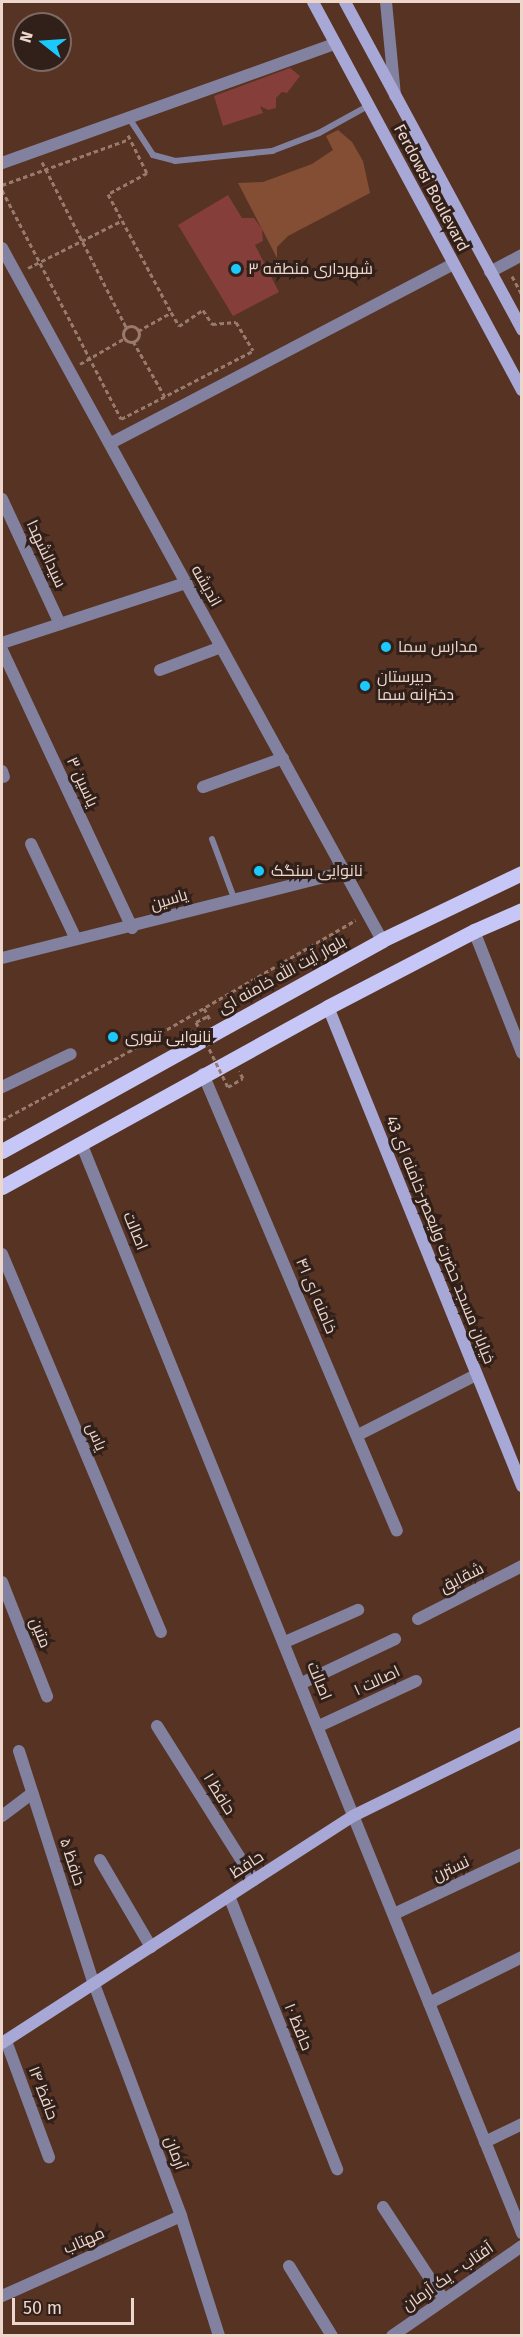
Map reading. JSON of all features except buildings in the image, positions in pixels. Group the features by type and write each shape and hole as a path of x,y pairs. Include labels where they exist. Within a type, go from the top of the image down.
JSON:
{"main road":[{"name":"بلوار آیت الله خامنه ای","path":"2,1151 382,940 522,873"},
{"path":"2,1187 328,1007 474,931 522,910"}],"street":[{"name":"Ferdowsi Boulevard","path":"313,2 522,390"},
{"name":"Ferdowsi Boulevard","path":"345,2 522,330"},
{"path":"386,2 396,98"},
{"path":"2,163 335,44"},
{"name":"اندیشه","path":"2,248 382,940"},
{"path":"490,272 522,255"},
{"path":"111,443 453,264"},
{"name":"سیدالشهدا","path":"2,499 60,624"},
{"path":"2,643 186,583"},
{"path":"160,670 221,646"},
{"name":"یاسین ۳","path":"2,650 132,928"},
{"path":"203,786 282,758"},
{"path":"31,844 76,939"},
{"name":"یاسین","path":"2,958 76,939 132,928 234,898 345,872"},
{"path":"474,931 522,1053"},
{"name":"خیابان مسجد حضرت ولیعصر-خامنه ای 43","path":"328,1007 522,1486"},
{"path":"2,1087 72,1054"},
{"name":"خامنه ای ۴۱","path":"203,1074 397,1530"},
{"name":"اصالت","path":"81,1143 520,2225"},
{"name":"یاس","path":"2,1254 161,1632"},
{"path":"358,1435 476,1375"},
{"name":"شقایق","path":"418,1619 522,1566"},
{"name":"متین","path":"2,1582 47,1696"},
{"path":"285,1642 358,1610"},
{"path":"302,1683 395,1639"},
{"name":"اصالت ۱","path":"319,1726 416,1681"},
{"name":"حافظ ۱","path":"157,1726 254,1880"},
{"name":"حافظ","path":"4,2042 353,1816 522,1733"},
{"name":"حافظ ۵","path":"19,1751 94,1984"},
{"path":"2,1816 32,1793"},
{"name":"نسترن","path":"394,1914 522,1854"},
{"path":"100,1860 151,1947"},
{"name":"حافظ ۱۰","path":"229,1896 337,2169"},
{"path":"429,2002 522,1957"},
{"name":"آرمان","path":"94,1984 181,2216 219,2336"},
{"name":"حافظ ۱۴","path":"4,2042 49,2157"},
{"path":"485,2142 522,2124"},
{"path":"383,2207 444,2301"},
{"name":"مهتاب","path":"2,2296 181,2216"},
{"name":"آفتاب - یک آرمان","path":"392,2336 522,2246"},
{"path":"289,2266 332,2336"}],"lane":[{"path":"129,118 153,155 175,161 272,151 319,133 368,106"},
{"path":"212,839 234,898"}],"path":[{"path":"129,118 127,140 147,173 108,194 171,312 179,326 203,310 212,324 236,322 261,364"},
{"path":"2,185 127,140"},
{"path":"37,152 127,329"},
{"path":"2,190 121,419 253,351"},
{"path":"16,274 122,220"},
{"path":"506,263 522,295"},
{"path":"138,331 171,312"},
{"path":"134,325 141,337 128,344 122,332 127,329 134,325"},
{"path":"69,370 125,338"},
{"path":"133,341 174,410"},
{"path":"2,1120 128,1052 368,913"},
{"path":"208,1016 196,1022 228,1087 243,1078"}],"shaded area":[{"path":"338,130 352,142 363,161 370,193 288,236 277,247 277,258 238,183 263,182 312,164 333,150 326,136"}],"place":[{"name":"شهرداری منطقه ۳","path":"236,269"},
{"name":"مدارس سما","path":"386,647"},
{"name":"دبیرستان دخترانه سما","path":"365,686"},
{"name":"نانوایی سنگک","path":"259,871"},
{"name":"نانوایی تنوری","path":"113,1037"}]}
